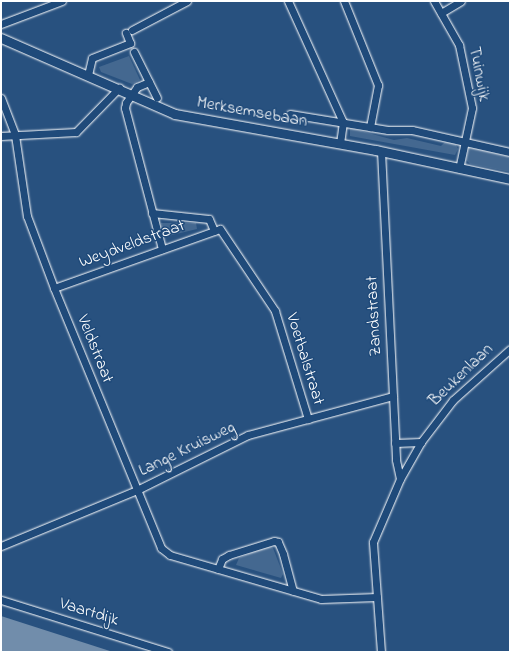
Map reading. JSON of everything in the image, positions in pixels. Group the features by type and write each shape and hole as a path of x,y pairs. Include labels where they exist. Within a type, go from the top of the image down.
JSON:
{"main road":[{"name":"Merksemsebaan","path":"1,38 119,88 175,114 381,151 510,179"}],"street":[{"path":"1,24 62,1"},
{"path":"88,75 92,58 130,43 129,31 187,1"},
{"path":"288,1 343,122 340,144"},
{"path":"344,1 378,85 370,127"},
{"name":"Tuinwijk","path":"434,1 459,45 472,108 459,169"},
{"path":"441,13 461,1"},
{"path":"134,52 157,98"},
{"path":"149,82 137,87 126,103 125,108 162,249"},
{"path":"1,136 76,132 119,88"},
{"name":"Veldstraat","path":"1,98 15,135 27,216 54,288 161,548 170,555 330,601 377,597"},
{"name":"Merksemsebaan","path":"290,114 370,127 412,130 510,152"},
{"name":"Zandstraat","path":"381,151 395,443 400,479"},
{"name":"Voetbalstraat","path":"152,213 209,219 276,311 308,419"},
{"name":"Weydveldstraat","path":"54,288 217,230"},
{"name":"Beukenlaan","path":"421,442 453,400 510,349"},
{"name":"Lange Kruisweg","path":"1,546 137,490 248,435 393,396"},
{"path":"395,443 421,442"},
{"path":"381,652 373,542 400,479 421,442"},
{"path":"218,569 222,559 229,555 274,541 278,542 283,554 293,591"},
{"name":"Vaartdijk","path":"1,600 168,652"}],"shaded area":[{"path":"129,56 140,80 132,84 101,72 99,67"},
{"path":"350,128 394,140 407,138 441,146 445,142 455,143 458,149 455,155 350,136"},
{"path":"469,147 510,157 510,172 470,164 466,160"},
{"path":"161,223 196,223 197,229 164,237"},
{"path":"267,546 273,548 283,574 281,578 236,565 239,558"},
{"path":"1,616 113,652 1,652"}]}
